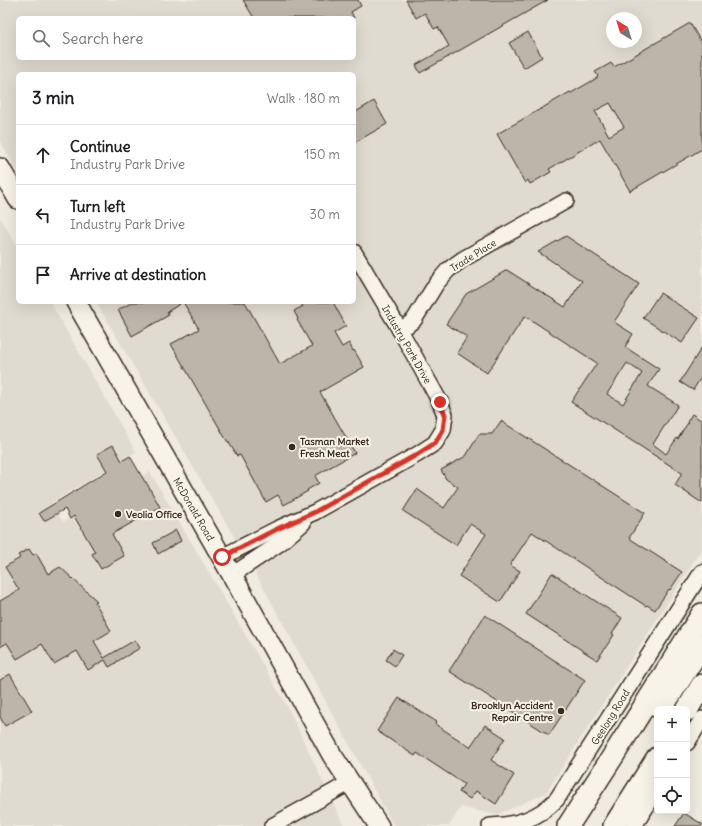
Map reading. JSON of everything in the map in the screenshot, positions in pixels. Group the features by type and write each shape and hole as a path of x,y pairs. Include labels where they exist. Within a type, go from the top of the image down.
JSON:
{"highway":[{"path":"568,826 702,614"},
{"path":"663,706 702,645"},
{"path":"689,706 702,685"},
{"path":"615,753 654,716"},
{"path":"614,826 654,763"}],"main road":[{"path":"0,168 16,196"},
{"name":"McDonald Road","path":"77,304 222,557 332,755 379,826"},
{"name":"McDonald Road","path":"348,781 364,826"}],"street":[{"name":"Trade Place","path":"400,330 414,320 436,284 448,270 463,259 566,201"},
{"name":"Industry Park Drive","path":"222,557 277,529 315,512 418,454 435,443 443,430 445,415 440,402 356,255"},
{"name":"Industry Park Drive","path":"232,575 280,543 315,512"},
{"name":"Geelong Road","path":"490,826 510,824 526,820 537,815 557,799 702,572"},
{"path":"690,737 702,719"},
{"path":"272,826 348,781"},
{"path":"634,826 654,795"}],"shaded area":[{"path":"0,0 702,0 702,549 546,793 496,815 461,807 449,826 394,826 262,585 97,304 356,304 356,72 16,72 16,169 0,141"},
{"path":"0,217 16,245 16,304 51,304 136,452 51,503 63,522 150,472 287,706 344,826 0,826"}],"building":[{"path":"243,0 358,0 361,6 351,12 353,16 253,16"},
{"path":"406,0 548,0 420,73 416,65 449,46 438,27 434,29 425,13 416,18"},
{"path":"690,23 702,44 702,149 630,191 600,139 549,169 551,172 530,184 528,180 525,183 497,134 597,78 598,76 595,72 611,63 614,67","holes":["610,103 624,127 609,136 595,111"]},
{"path":"528,32 542,57 524,68 509,43"},
{"path":"374,101 387,124 356,142 356,112"},
{"path":"566,236 639,284 614,322 633,334 625,347 659,369 648,386 678,405 653,444 666,454 677,438 678,439 692,414 702,421 702,503 675,485 682,473 571,402 597,363 525,316 487,373 457,353 467,337 446,324 466,294 507,270 565,307 582,281 538,252","holes":["627,363 642,373 623,404 607,394"]},
{"path":"660,293 699,318 682,343 643,318"},
{"path":"129,304 180,304 167,312 169,315 132,336 118,310"},
{"path":"184,304 246,304 280,364 312,346 297,320 298,319 294,311 303,306 302,304 334,304 346,326 334,333 342,347 349,343 364,367 320,392 355,453 315,476 319,483 284,505 278,495 266,502 240,455 237,456 227,441 171,344 199,329"},
{"path":"702,347 702,376 693,390 680,382"},
{"path":"501,421 645,513 629,538 682,572 655,610 647,605 646,606 532,532 510,565 520,571 500,602 459,576 486,534 470,524 456,545 403,511 417,489 444,508 458,487 446,479 441,470 466,456 479,434 492,434"},
{"path":"113,445 122,461 130,456 160,507 112,534 124,556 101,569 92,554 95,552 74,516 70,519 65,509 44,521 39,513 107,471 97,454"},
{"path":"176,530 181,541 158,554 153,543"},
{"path":"29,549 33,555 36,553 48,574 60,567 97,601 95,602 111,631 94,641 104,658 135,640 140,648 109,667 105,660 88,670 77,651 54,664 42,644 17,659 7,643 0,647 0,601 19,590 5,567 20,558 18,555"},
{"path":"552,573 622,618 612,634 614,635 597,660 526,614"},
{"path":"485,615 585,680 549,735 449,671"},
{"path":"393,649 402,655 395,666 386,660"},
{"path":"10,674 32,711 5,726 0,717 0,680"},
{"path":"399,698 437,722 435,724 470,747 485,725 505,738 491,760 514,775 496,804 476,791 470,799 459,792 464,784 417,753 415,756 377,731"},
{"path":"683,814 702,824 702,826 675,826"}],"place":[{"name":"Tasman Market Fresh Meat","path":"292,447"},
{"name":"Veolia Office","path":"118,514"},
{"name":"Brooklyn Accident Repair Centre","path":"561,711"}],"route":[{"path":"222,557 277,529 315,512 435,443 443,430 445,415 440,402"}]}
